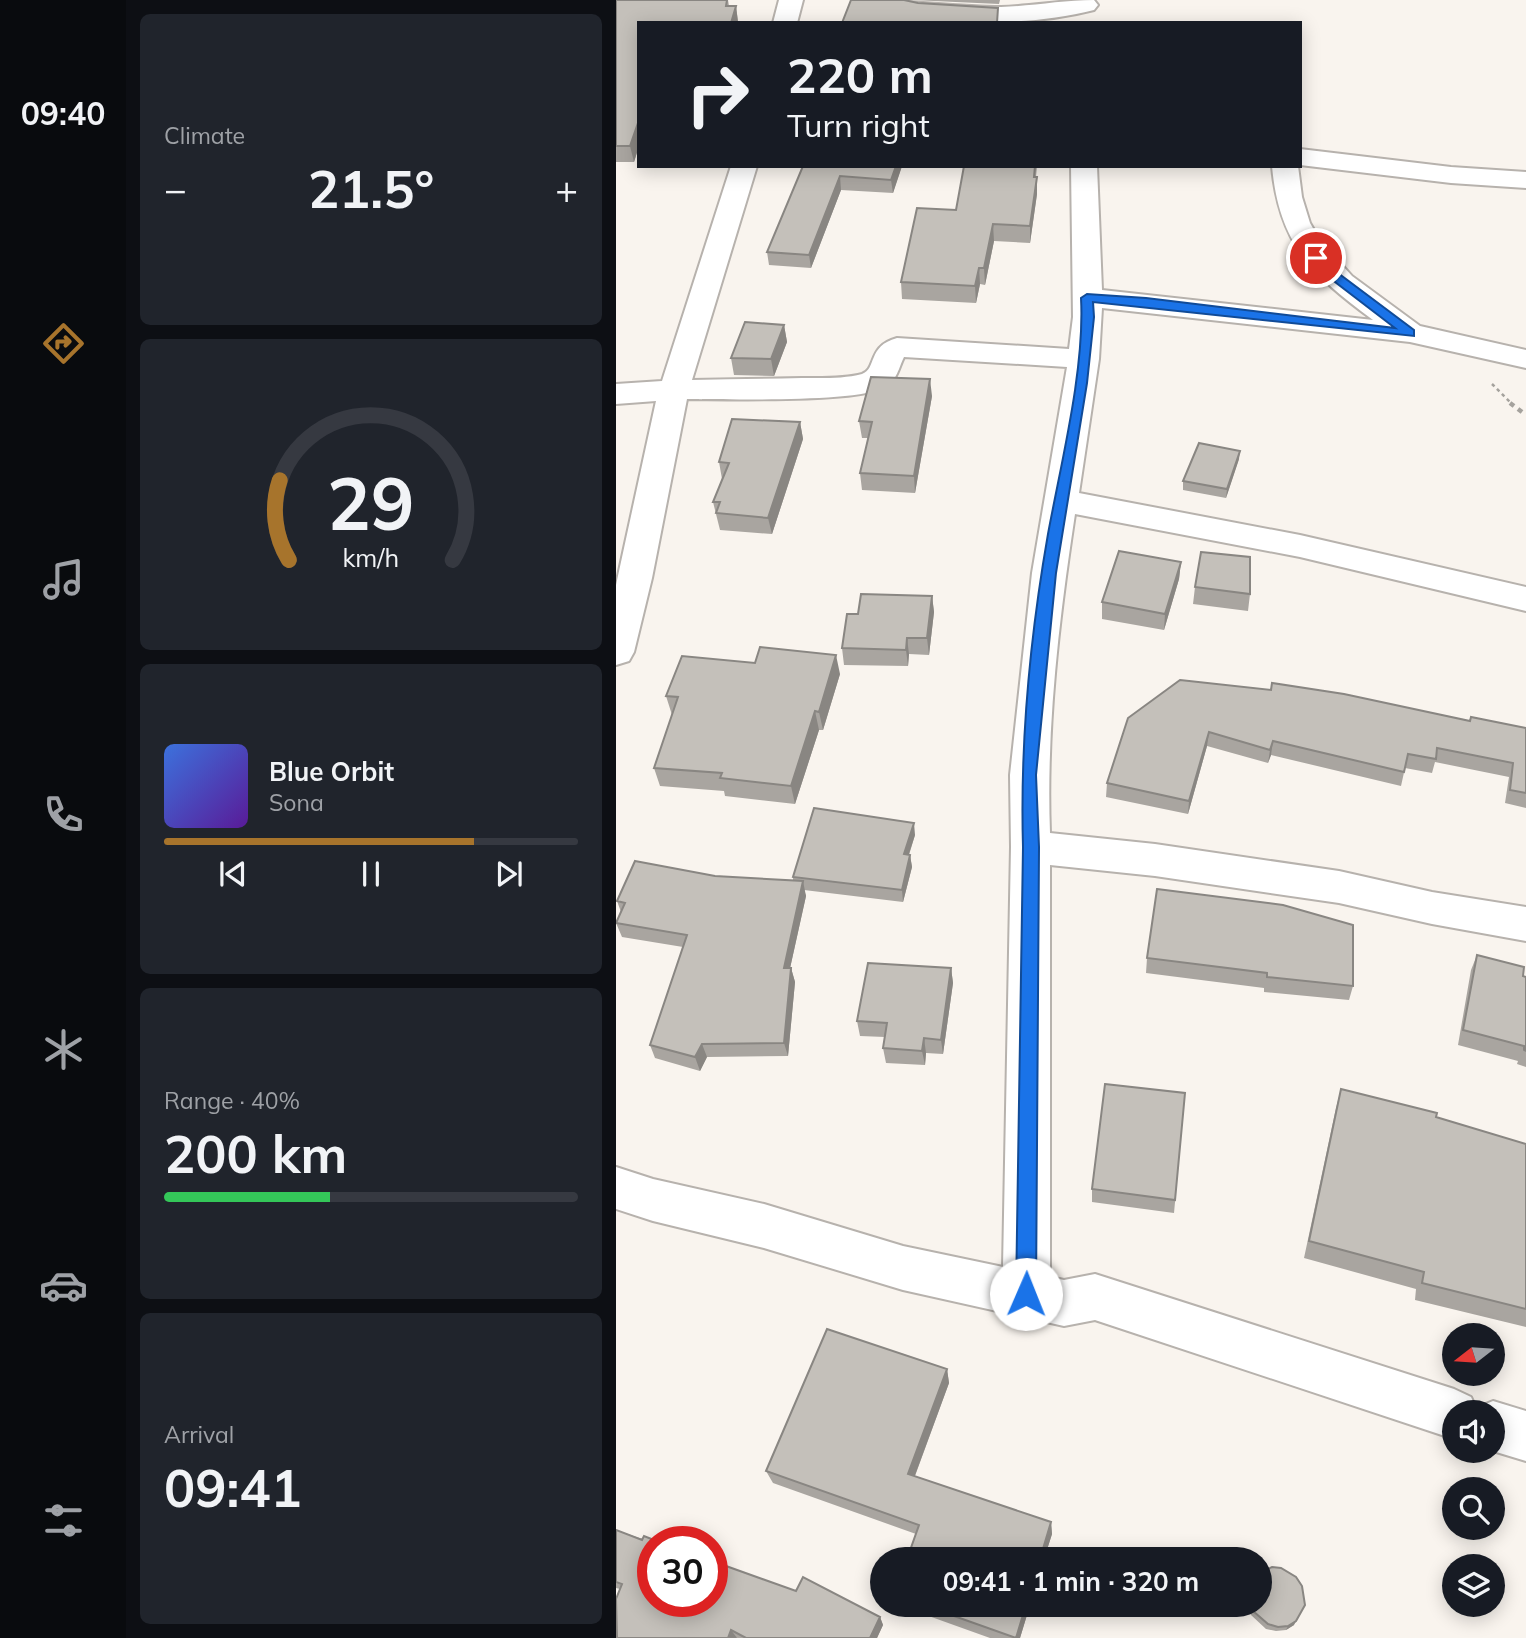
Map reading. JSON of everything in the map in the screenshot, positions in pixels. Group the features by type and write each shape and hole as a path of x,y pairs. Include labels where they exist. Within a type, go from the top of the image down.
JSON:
{"street":[{"path":"786,21 791,0"},
{"path":"871,0 989,19 1086,9"},
{"path":"1302,157 1526,180"},
{"path":"616,652 625,577 674,390 743,168"},
{"path":"1026,1294 1031,847 1029,775 1049,573 1084,359 1088,317 1084,168"},
{"path":"1285,168 1285,192 1306,246 1326,270 1410,333"},
{"path":"1087,298 1146,302 1410,333 1526,359"},
{"path":"616,394 828,387 872,382 884,373 888,354 897,347 1084,359"},
{"path":"1062,501 1300,546 1526,599"},
{"path":"1031,847 1156,860 1314,883 1526,924"},
{"path":"616,1188 653,1200 764,1226 903,1268 1064,1303 1095,1297 1442,1411"},
{"path":"1505,1430 1526,1436"}],"building":[{"path":"616,0 727,0 726,6 736,6 732,21 637,21 637,126 630,146 616,146"},
{"path":"851,0 904,0 998,8 997,21 843,21"},
{"path":"802,168 895,168 891,180 840,176 809,255 767,252"},
{"path":"964,168 1035,168 1034,177 1037,177 1030,226 993,224 984,268 979,268 975,286 901,282 917,208 956,210"},
{"path":"745,322 784,325 771,359 731,358"},
{"path":"871,377 930,379 914,476 860,473 872,422 859,421"},
{"path":"732,419 800,422 768,518 716,513 720,502 713,502 729,463 719,462"},
{"path":"1199,443 1240,451 1227,489 1183,481"},
{"path":"1119,551 1181,562 1165,614 1102,602"},
{"path":"1201,552 1250,557 1250,594 1195,587"},
{"path":"861,594 932,596 927,638 907,638 906,650 842,648 847,614 858,614"},
{"path":"760,647 836,655 819,712 815,711 791,786 720,778 722,773 654,768 678,697 666,696 682,656 755,663"},
{"path":"1180,680 1271,690 1272,683 1344,694 1470,721 1471,717 1526,728 1526,793 1510,790 1513,763 1437,748 1436,759 1408,754 1404,772 1273,741 1270,750 1209,732 1189,801 1107,783 1128,718"},
{"path":"814,808 914,823 904,854 910,855 902,890 793,877"},
{"path":"635,861 715,876 803,881 784,968 791,968 784,1043 702,1044 695,1057 650,1045 687,935 616,923 625,903 617,901"},
{"path":"1157,889 1283,905 1353,925 1353,986 1267,977 1267,973 1147,958"},
{"path":"1477,955 1524,967 1526,1051 1524,1046 1463,1030"},
{"path":"868,963 951,968 941,1040 924,1038 922,1051 883,1048 887,1023 857,1021"},
{"path":"1105,1084 1185,1093 1175,1200 1092,1189"},
{"path":"1341,1089 1437,1113 1436,1117 1526,1144 1526,1309 1422,1283 1424,1272 1309,1241"},
{"path":"827,1329 947,1369 908,1474 1051,1522 1044,1547 911,1547 919,1525 766,1471"},
{"path":"616,1530 637,1538 637,1617 728,1617 728,1567 796,1591 803,1577 870,1612 870,1617 880,1617 870,1638 746,1638 731,1630 728,1638 617,1638 616,1599 622,1584 616,1582"},
{"path":"1272,1567 1281,1568 1296,1577 1302,1586 1305,1605 1296,1621 1288,1626 1268,1624 1260,1617 1272,1617"},
{"path":"957,1617 1022,1617 1016,1638"}],"route":[{"path":"1026,1294 1031,847 1029,775 1049,573 1081,383 1088,317 1087,298 1146,302 1410,333 1326,270 1316,258"}]}
